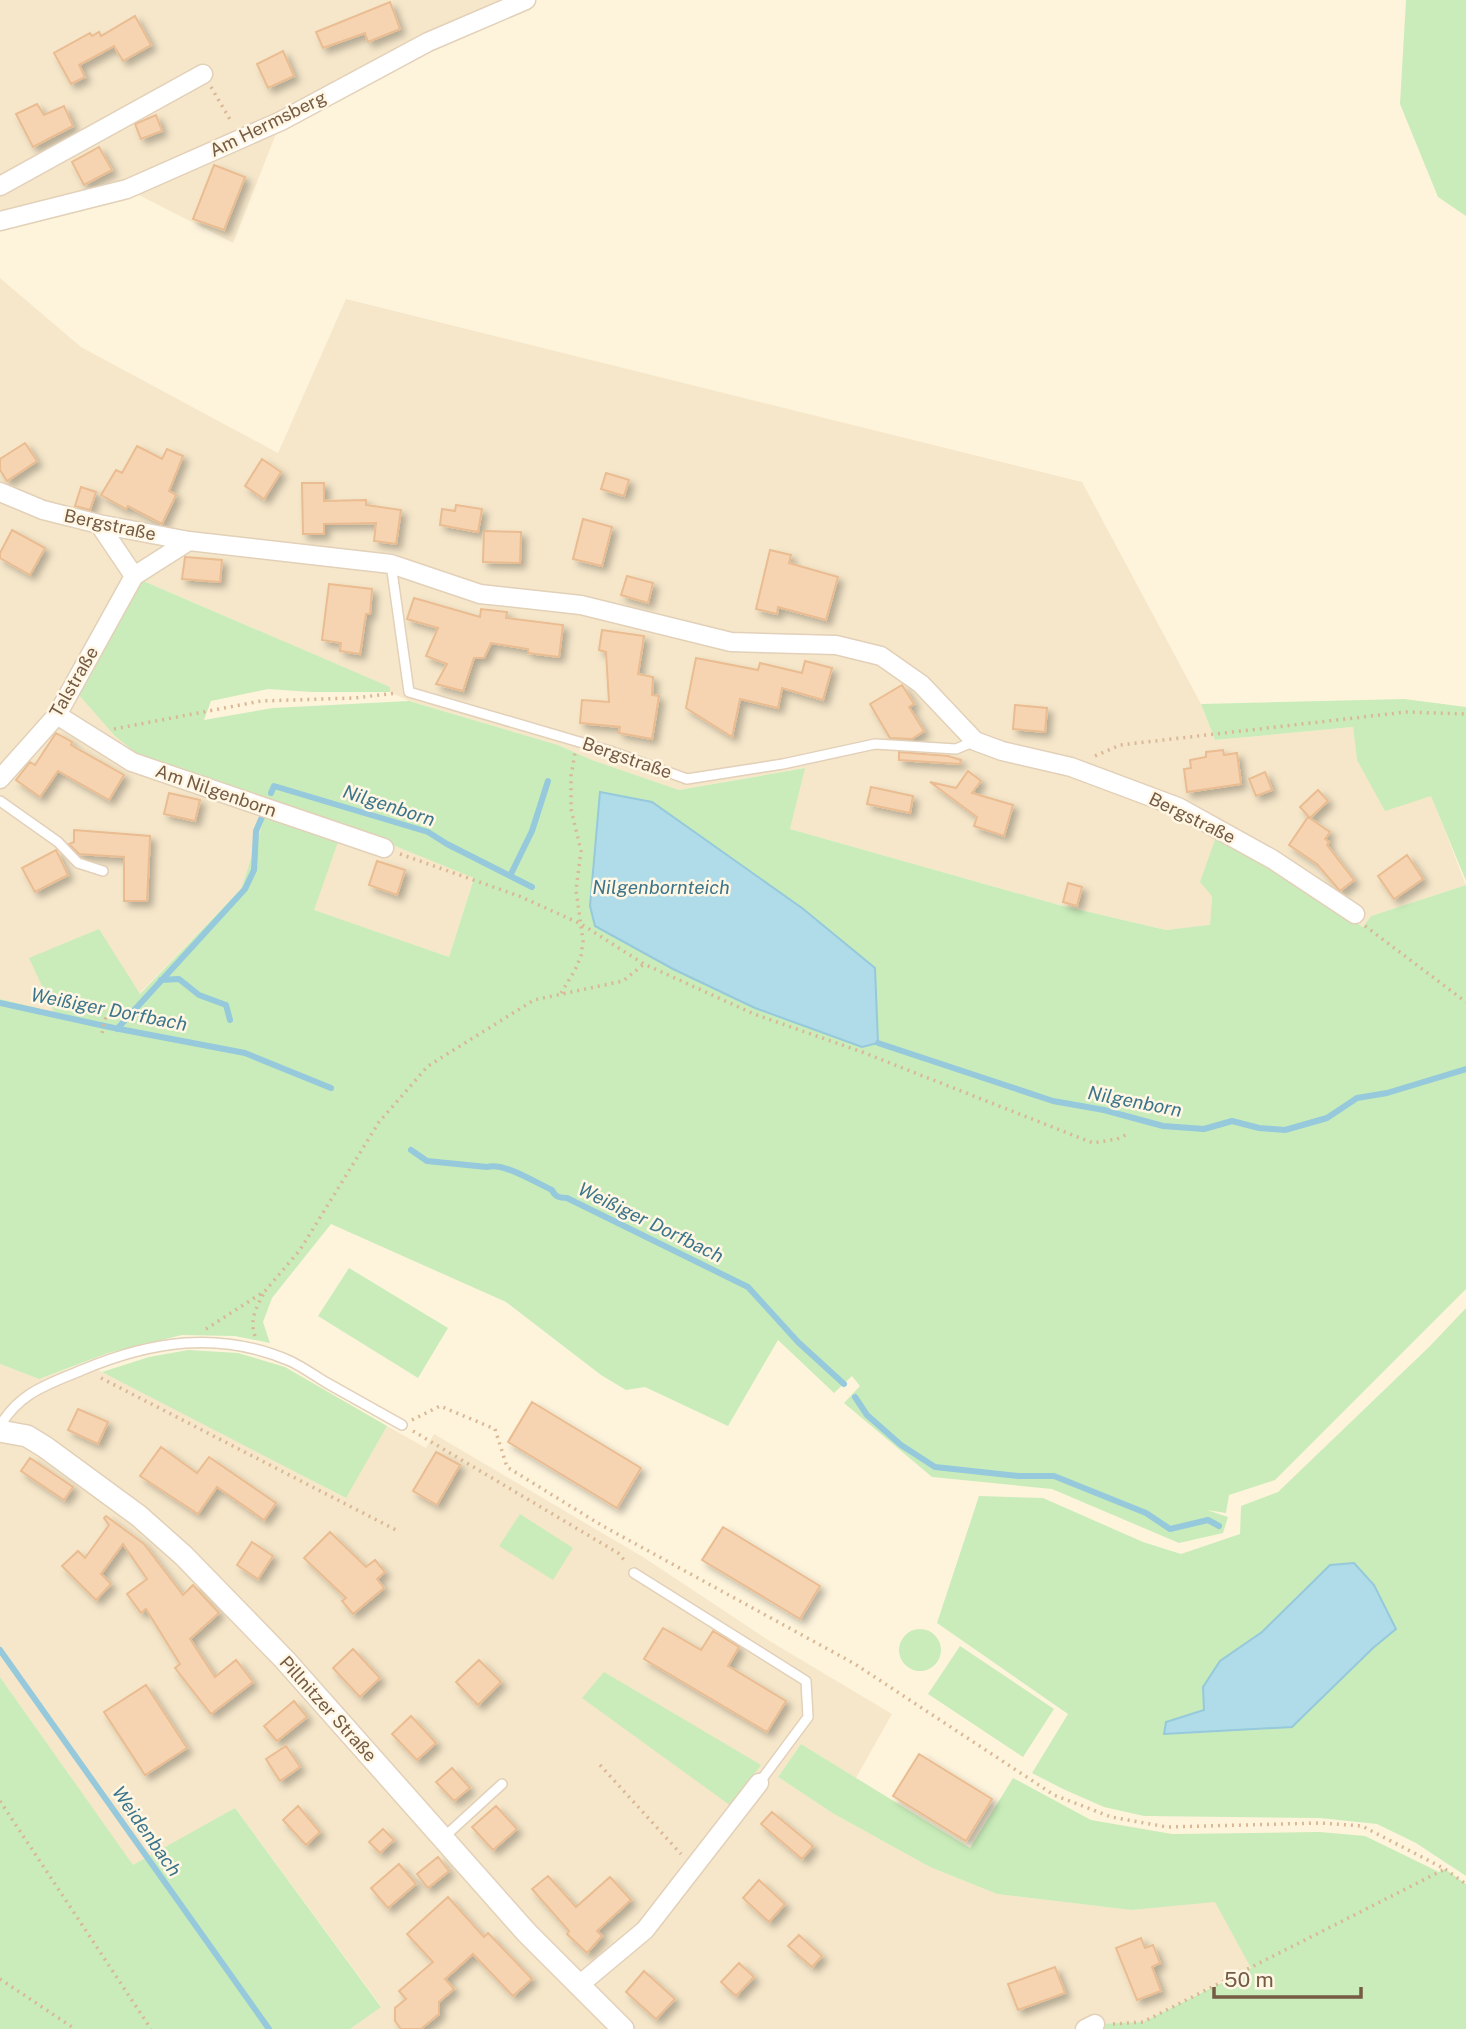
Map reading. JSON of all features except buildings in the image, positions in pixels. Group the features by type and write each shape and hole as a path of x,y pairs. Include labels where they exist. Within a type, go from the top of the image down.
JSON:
{"street":[{"name":"Am Hermsberg","path":"0,221 127,188 281,121 428,42 526,0"},
{"path":"0,186 205,77"},
{"name":"Bergstraße","path":"0,492 43,510 99,524 189,541 391,564 480,594 581,605 731,642 836,645 881,656 921,684 975,741 1002,751 1071,767 1178,807 1272,859 1355,914"},
{"path":"99,524 134,576"},
{"name":"Talstraße","path":"0,779 57,716 134,576 189,541"},
{"name":"Am Nilgenborn","path":"57,716 132,762 384,848"},
{"name":"Pillnitzer Straße","path":"0,1428 27,1436 45,1447 139,1516 184,1556 285,1660 527,1933 623,2029"},
{"path":"578,1986 645,1930 759,1783"}],"lane":[{"path":"391,564 409,692"},
{"name":"Bergstraße","path":"409,692 576,741 687,779 783,764 875,744 957,749 975,741"},
{"path":"0,801 58,842 78,863 103,871"},
{"path":"0,1428 10,1409 30,1392 83,1369 140,1349 186,1341 239,1346 289,1361 402,1425"},
{"path":"635,1573 806,1681 808,1717 759,1783"},
{"path":"443,1838 502,1784"}],"path":[{"path":"205,77 235,127"},
{"path":"88,733 261,701 354,698 409,692"},
{"path":"1071,767 1120,745 1406,712 1466,713"},
{"path":"560,993 575,970 583,941 576,890 582,851 571,809 571,776 576,741"},
{"path":"384,848 519,896 581,924 644,964 754,1014 862,1052 1093,1143 1117,1139 1128,1133"},
{"path":"1355,914 1363,924 1466,1002"},
{"path":"268,1355 257,1342 252,1327 255,1311 265,1291 300,1250 379,1122 428,1066 534,1000 623,981 644,964"},
{"path":"102,1033 106,1016"},
{"path":"186,1341 265,1291"},
{"path":"83,1369 398,1531"},
{"path":"402,1425 440,1406 495,1429 507,1467 601,1525 855,1664 1054,1795 1111,1817 1167,1827 1321,1823 1362,1826 1445,1869 1466,1884"},
{"path":"402,1425 618,1553 635,1573"},
{"path":"600,1765 694,1868"},
{"path":"0,1801 151,2029"},
{"path":"1090,2027 1143,2022 1445,1869"},
{"path":"0,1979 75,2029"}],"shaded area":[{"path":"0,0 526,0 281,121 233,243 127,189 0,221"},
{"path":"0,278 81,347 278,453 346,299 1082,482 1201,704 1215,740 1353,727 1357,760 1431,795 1466,885 1371,916 1363,927 1291,879 1212,895 1210,926 1166,930 1059,905 790,829 804,768 679,790 592,760 558,745 409,701 390,692 389,687 141,580 79,695 383,841 474,877 449,957 313,910 265,816 241,889 139,994 55,1013 0,999"},
{"path":"84,1363 201,1420 345,1498 387,1426 426,1448 434,1434 643,1557 768,1640 892,1714 856,1778 801,1744 778,1777 834,1814 930,1867 997,1894 1131,1910 1215,1901 1251,1967 1143,2022 1095,2024 1085,2029 350,2029 381,2006 235,1808 133,1866 0,1677 0,1364 39,1379"}],"green space":[{"path":"1406,0 1466,0 1466,216 1438,197 1400,104"},
{"path":"141,580 390,687 390,692 268,689 211,701 204,720 273,708 409,701 558,745 592,760 679,790 805,768 790,829 1059,905 1166,930 1210,925 1212,896 1200,882 1217,834 1363,927 1371,916 1466,885 1466,1289 1275,1480 1229,1495 1226,1513 1207,1510 1228,1517 1223,1533 1179,1543 1052,1489 932,1477 844,1403 860,1386 852,1376 834,1393 778,1340 728,1426 645,1387 626,1390 601,1375 506,1302 331,1224 272,1298 263,1322 270,1343 235,1336 182,1335 108,1353 39,1379 0,1364 0,999 54,1012 29,958 99,929 140,994 241,889 265,816 339,839 314,910 449,957 474,878 383,841 142,758 114,735 79,695","holes":["600,792 652,802 802,908 875,968 862,1047 755,1008 673,969 596,926 590,906"]},
{"path":"1404,699 1466,707 1466,881 1431,796 1385,811 1357,760 1353,727 1215,740 1201,704"},
{"path":"349,1268 448,1328 418,1378 318,1316"},
{"path":"1466,1308 1466,1876 1416,1843 1377,1824 1320,1818 1144,1816 1104,1807 1032,1773 1068,1714 937,1623 979,1496 1043,1498 1143,1542 1181,1554 1240,1534 1241,1506 1278,1492","holes":["1304,1589 1396,1629 1373,1648 1165,1734 1166,1722 1204,1710 1220,1661 1262,1632"]},
{"path":"188,1350 238,1353 285,1367 387,1426 346,1498 102,1372 149,1357"},
{"path":"520,1514 573,1548 553,1580 499,1546"},
{"path":"920,1629 935,1635 941,1650 935,1665 920,1671 905,1665 899,1650 905,1635"},
{"path":"960,1646 1054,1709 1023,1757 928,1694"},
{"path":"604,1672 761,1765 731,1806 582,1698"},
{"path":"0,1677 133,1865 235,1808 381,2007 350,2029 0,2029"},
{"path":"801,1744 970,1848 1013,1778 1091,1820 1172,1834 1320,1832 1365,1836 1439,1872 1445,1869 1466,1884 1466,2029 1085,2029 1095,2024 1143,2022 1251,1968 1215,1902 1131,1910 997,1894 930,1867 834,1814 778,1777"}],"water":[{"name":"Nilgenbornteich","path":"600,792 652,802 802,908 875,968 878,1043 862,1047 755,1008 673,969 595,926 590,906"},
{"path":"1354,1563 1374,1585 1396,1629 1292,1727 1164,1734 1166,1722 1204,1710 1203,1687 1220,1661 1262,1632 1330,1565"}],"waterway":[{"path":"510,876 532,831 548,781"},
{"name":"Nilgenborn","path":"271,793 274,786 428,832 532,887"},
{"name":"Nilgenborn","path":"117,1029 245,889 254,870 256,831 262,817"},
{"path":"161,980 179,979 199,995 226,1005 230,1020"},
{"name":"Weißiger Dorfbach","path":"0,1003 245,1053 331,1088"},
{"name":"Nilgenborn","path":"878,1043 1053,1101 1104,1110 1163,1126 1204,1129 1232,1121 1259,1128 1285,1130 1327,1118 1357,1098 1387,1093 1466,1069"},
{"name":"Weißiger Dorfbach","path":"411,1150 427,1161 494,1166 511,1170 552,1190 558,1197 567,1198 748,1287 798,1342 844,1384"},
{"path":"855,1397 867,1415 901,1445 935,1467 1019,1476 1054,1476 1146,1513 1170,1529 1208,1520 1219,1526"},
{"name":"Weidenbach","path":"0,1650 269,2029"}]}
